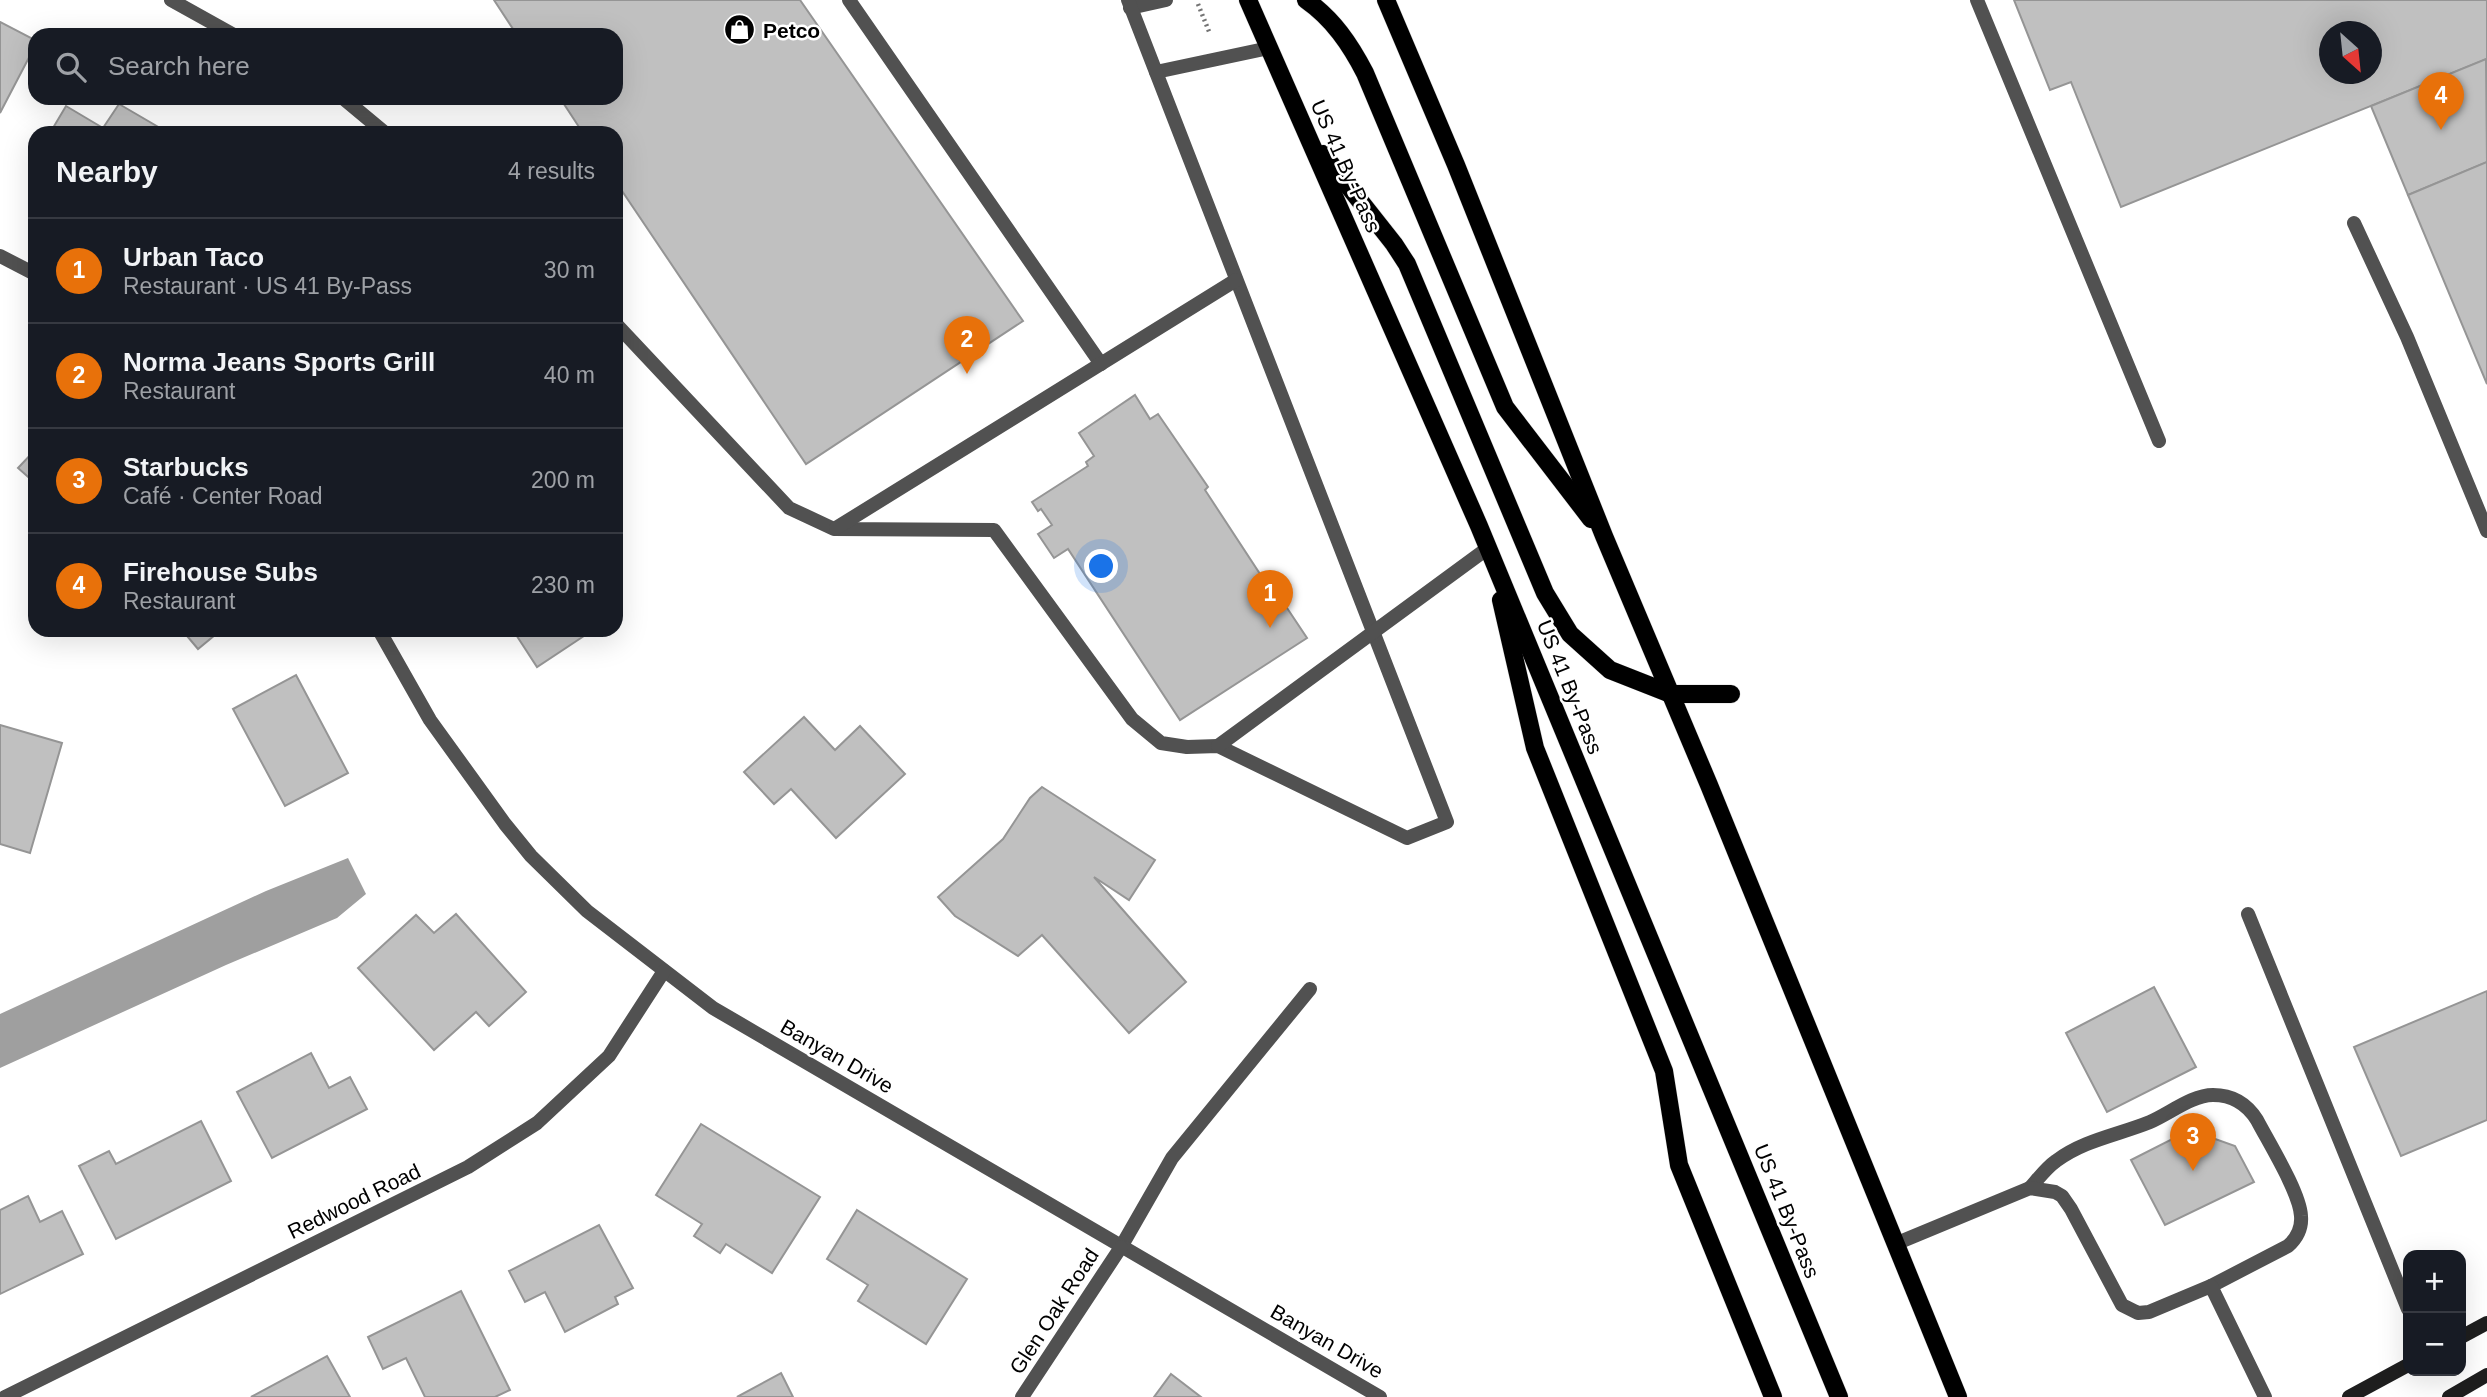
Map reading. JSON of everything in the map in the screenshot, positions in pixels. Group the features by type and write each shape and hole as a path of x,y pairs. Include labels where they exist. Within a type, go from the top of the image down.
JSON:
{"main road":[{"name":"US 41 By-Pass","path":"1248,0 1488,548 1839,1397"},
{"path":"1306,0 1318,9 1349,43 1365,73 1505,407 1604,536"},
{"path":"1386,0 1456,165 1604,536 1958,1397"},
{"path":"1307,135 1407,264 1545,593 1570,634 1610,670 1671,694 1731,694"},
{"path":"1488,548 1535,748 1664,1070 1679,1165 1773,1397"}],"street":[{"path":"171,0 221,28"},
{"path":"849,0 1101,364"},
{"path":"623,331 789,508 834,529 994,530 1132,719 1161,743 1187,747 1218,746 1407,838 1447,822 1129,4 1166,0"},
{"path":"1977,0 2159,441"},
{"path":"1156,72 1269,48"},
{"path":"351,105 377,126"},
{"path":"2354,223 2407,337 2487,531"},
{"path":"0,256 28,270"},
{"path":"834,529 1236,279"},
{"path":"1218,746 1488,548"},
{"name":"Banyan Drive","path":"383,637 430,720 531,856 587,911 664,971 713,1008 1380,1397"},
{"path":"2248,914 2403,1297"},
{"name":"Redwood Road","path":"5,1397 468,1167 537,1123 610,1056 664,971"},
{"name":"Glen Oak Road","path":"1022,1397 1121,1247 1172,1157 1310,989"},
{"path":"1895,1244 2031,1188 2055,1161 2096,1139 2151,1121 2207,1095 2228,1096 2239,1100 2251,1111 2298,1203 2301,1220 2297,1237 2288,1246 2210,1286 2149,1312 2138,1313 2122,1306 2115,1297 2067,1202 2055,1192 2031,1188"},
{"path":"2210,1286 2265,1397"},
{"path":"2466,1334 2487,1323"},
{"path":"2349,1397 2403,1368"},
{"path":"2449,1397 2487,1375"}],"path":[{"path":"1198,4 1212,38"}],"shaded area":[{"path":"348,858 366,894 337,918 226,965 0,1068 0,1014 266,891"}],"building":[{"path":"494,0 800,0 1023,321 806,464 623,192 623,126 578,126 565,105 623,105 623,28 512,28"},
{"path":"2014,0 2487,0 2487,59 2121,207 2071,82 2050,90"},
{"path":"0,22 28,36 28,59 0,113"},
{"path":"2486,59 2487,162 2408,195 2371,106"},
{"path":"121,105 157,126 104,126"},
{"path":"66,106 100,126 54,126"},
{"path":"2487,162 2487,384 2408,195"},
{"path":"1135,395 1150,419 1158,414 1208,487 1205,490 1264,580 1267,578 1307,638 1180,720 1068,549 1054,558 1038,534 1052,525 1041,509 1038,511 1032,502 1088,466 1086,462 1094,456 1079,433"},
{"path":"28,457 28,477 18,468"},
{"path":"188,637 213,637 198,649"},
{"path":"518,637 582,637 537,667"},
{"path":"296,675 348,773 285,806 233,709"},
{"path":"804,717 835,750 860,726 905,774 836,838 791,789 774,804 744,772"},
{"path":"0,725 62,743 30,853 0,844"},
{"path":"1042,787 1155,860 1129,900 1094,877 1186,982 1129,1033 1042,935 1018,956 955,916 938,897 1003,839 1030,798"},
{"path":"456,914 526,992 489,1026 476,1012 434,1050 358,968 416,915 434,933"},
{"path":"2154,987 2196,1067 2107,1112 2066,1033"},
{"path":"2487,991 2487,1120 2401,1156 2354,1047"},
{"path":"311,1053 329,1088 350,1077 367,1109 272,1158 237,1092"},
{"path":"201,1121 231,1181 116,1239 79,1166 109,1151 116,1164"},
{"path":"701,1124 820,1197 772,1273 726,1244 720,1253 694,1236 702,1224 656,1195"},
{"path":"2190,1130 2235,1146 2254,1182 2165,1225 2131,1160"},
{"path":"28,1196 40,1222 62,1211 83,1254 0,1294 0,1210"},
{"path":"857,1210 967,1279 926,1344 858,1301 868,1285 827,1259"},
{"path":"599,1225 633,1288 615,1297 618,1304 565,1332 545,1292 525,1302 509,1271"},
{"path":"461,1291 510,1390 495,1397 425,1397 406,1358 383,1369 368,1337"},
{"path":"327,1356 350,1397 251,1397"},
{"path":"781,1373 793,1397 737,1397"},
{"path":"1171,1374 1201,1397 1154,1397"}],"place":[{"name":"Petco","path":"740,30"},
{"name":"Firehouse Subs","path":"2441,130"},
{"name":"Norma Jeans Sports Grill","path":"967,374"},
{"name":"Urban Taco","path":"1270,628"},
{"name":"Starbucks","path":"2193,1171"}]}
